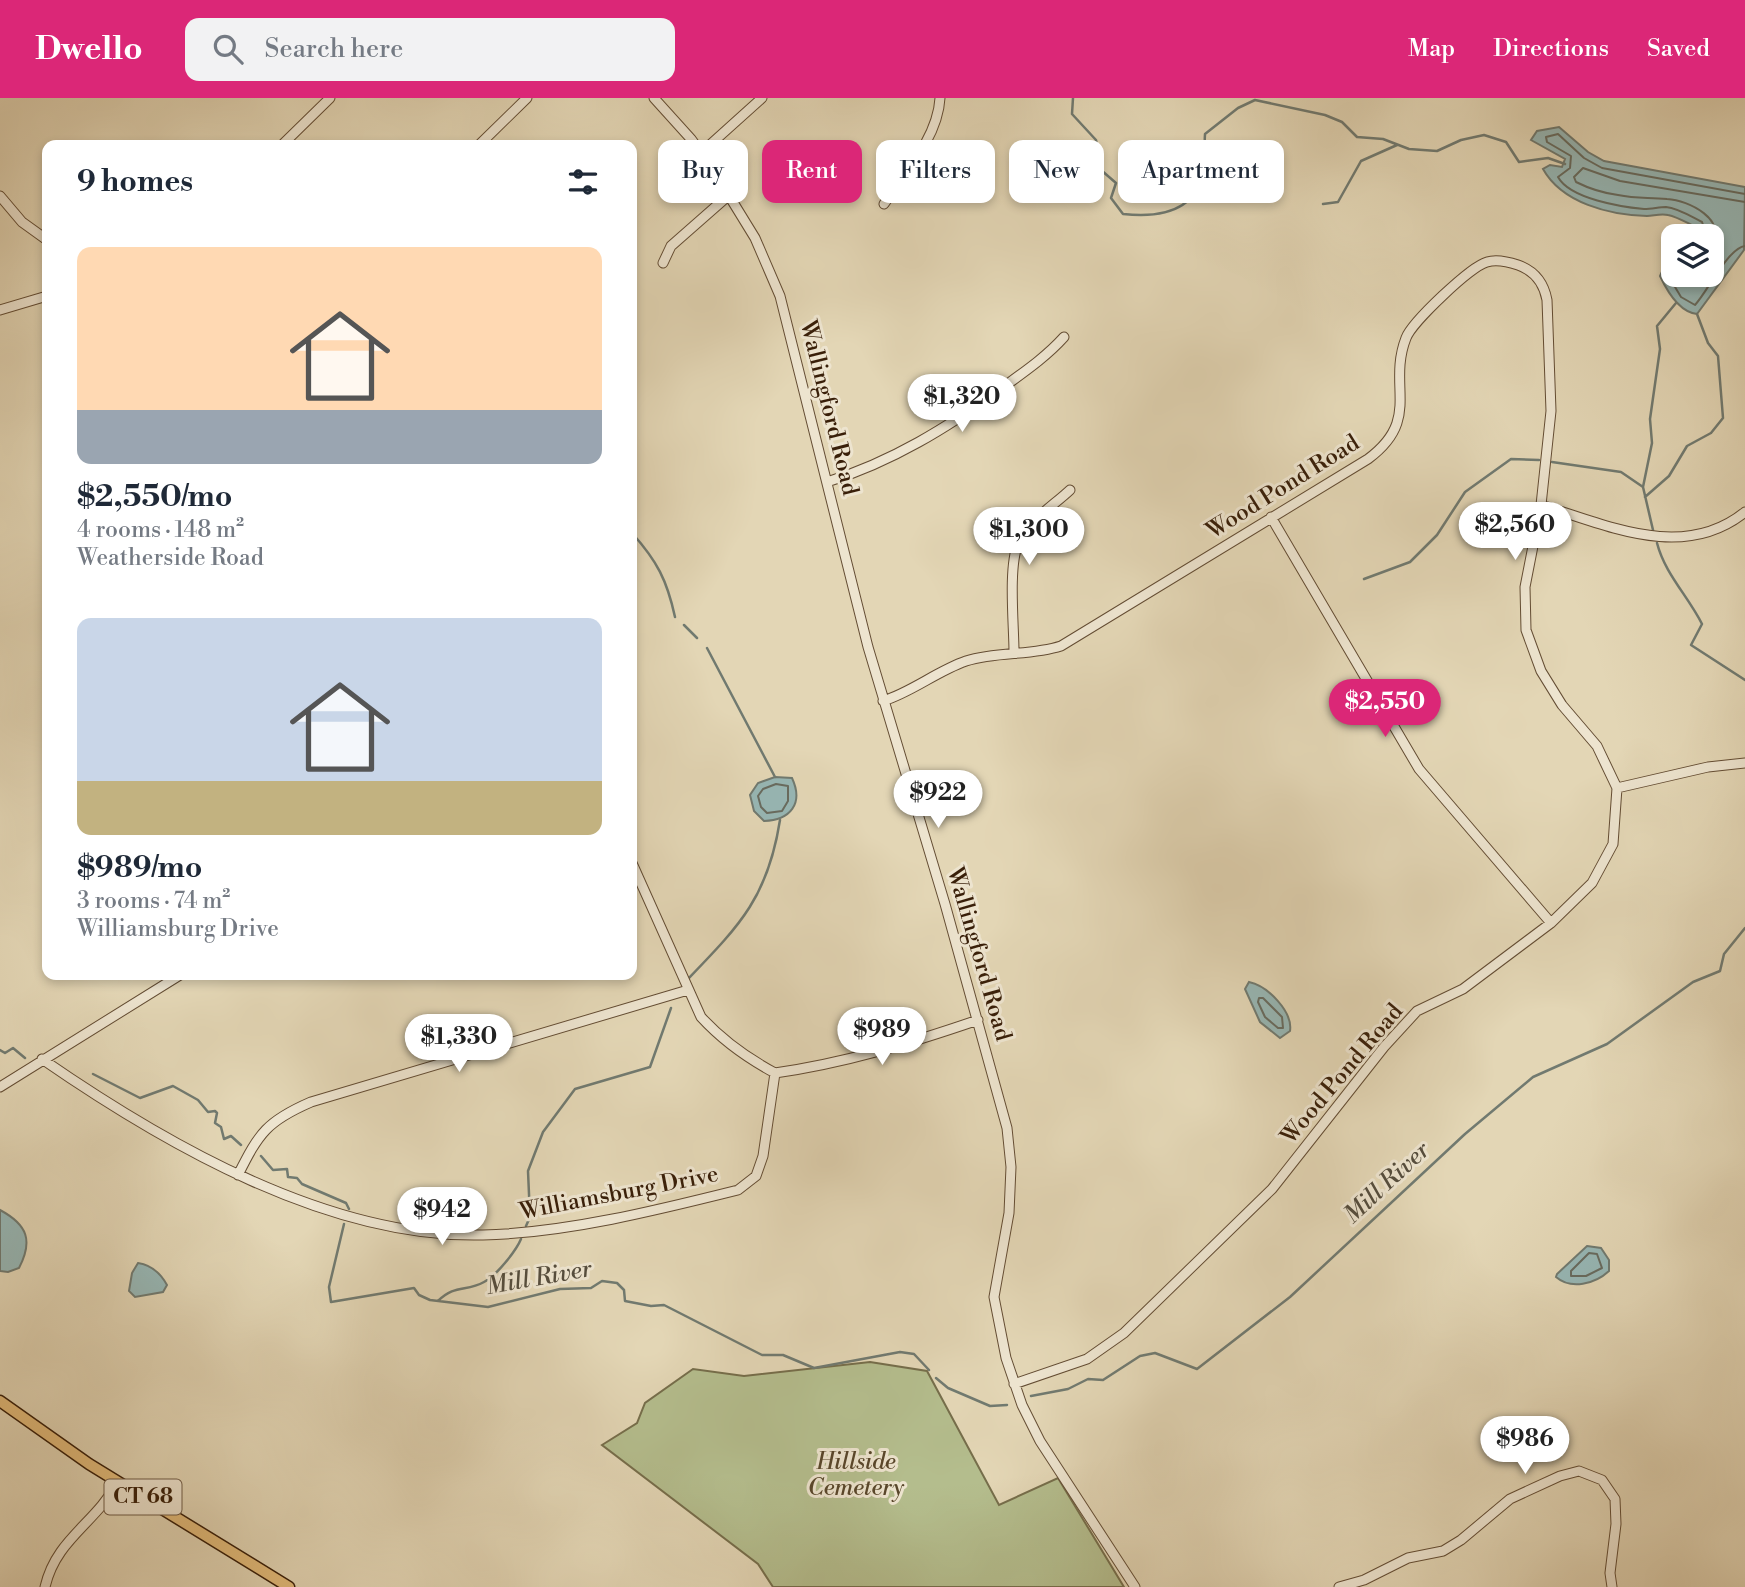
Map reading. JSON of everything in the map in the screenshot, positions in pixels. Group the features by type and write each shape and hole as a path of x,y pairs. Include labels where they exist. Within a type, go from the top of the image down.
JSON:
{"main road":[{"name":"CT 68","path":"0,1401 118,1482 289,1587"}],"street":[{"path":"287,140 330,98"},
{"path":"483,140 527,98"},
{"name":"Wallingford Road","path":"654,98 691,140"},
{"path":"715,140 762,98"},
{"path":"884,204 923,147 939,108 940,98"},
{"path":"0,196 22,222 42,236"},
{"path":"663,263 671,246 720,203"},
{"name":"Wallingford Road","path":"734,203 755,238 774,278 883,701 978,1020 1009,1139 1009,1213 993,1297 996,1320 1014,1384 1041,1441 1135,1587"},
{"name":"Wood Pond Road","path":"883,701 963,662 988,655 1040,653 1061,646 1368,458 1386,443 1395,431 1401,407 1401,361 1406,336 1413,325 1471,272 1486,262 1509,262 1530,271 1542,284 1547,300 1550,411 1541,505 1525,587 1526,630 1541,671 1562,705 1597,746 1617,788 1613,844 1592,883 1551,923 1463,989 1417,1011 1384,1047 1272,1189 1124,1333 1087,1359 1014,1384"},
{"path":"0,310 42,297"},
{"path":"828,482 874,466 944,429 1050,354 1064,337"},
{"path":"1014,652 1013,568 1017,545 1028,528 1070,490"},
{"path":"1541,505 1645,536 1679,539 1704,534 1745,512"},
{"path":"1271,517 1419,769 1551,923"},
{"path":"1617,788 1708,767 1745,763"},
{"path":"637,874 701,1017 718,1036 747,1058 775,1073 832,1065 905,1045 978,1020"},
{"path":"0,1087 172,980"},
{"path":"238,1175 252,1146 267,1126 288,1112 311,1102 688,990"},
{"name":"Williamsburg Drive","path":"42,1059 105,1103 238,1175 331,1211 414,1230 481,1235 545,1231 738,1190 756,1176 763,1156 775,1073"},
{"path":"1339,1587 1364,1580 1409,1558 1443,1551 1461,1540 1510,1499 1560,1476 1579,1471 1602,1480 1615,1499 1612,1587"},
{"path":"45,1587 58,1553 100,1510 118,1482"}],"green space":[{"name":"Hillside Cemetery","path":"870,1362 927,1371 999,1505 1058,1478 1124,1587 773,1587 758,1564 602,1445 637,1423 645,1403 693,1369 744,1376"}],"water":[{"path":"1559,127 1588,152 1604,161 1745,187 1744,250 1724,277 1724,224 1689,224 1663,214 1647,216 1617,213 1574,199 1551,181 1543,169 1550,165 1562,167 1565,159 1531,140 1537,131"},
{"path":"1666,287 1717,287 1697,314 1679,305"},
{"path":"775,777 792,778 795,803 781,818 764,821 754,811 750,795 758,783"},
{"path":"1249,982 1271,994 1288,1016 1290,1031 1280,1038 1260,1022 1245,989"},
{"path":"0,1210 17,1222 27,1242 19,1268 8,1272 0,1271"},
{"path":"1587,1246 1601,1248 1609,1260 1609,1271 1583,1284 1569,1283 1556,1277 1557,1274"},
{"path":"138,1263 151,1268 162,1277 167,1285 163,1292 135,1297 129,1291 132,1273"}],"waterway":[{"path":"1073,98 1072,114 1096,140 1101,170 1116,183 1111,198 1123,214 1149,215 1183,205 1192,197 1204,173 1205,134 1238,108 1255,100 1325,115 1342,122 1357,137 1383,139 1409,149 1437,151 1461,140 1484,135 1506,142 1519,162 1548,158 1565,164"},
{"path":"1323,204 1338,202 1361,161 1397,145"},
{"path":"1653,530 1643,487 1652,443 1650,419 1660,349 1657,326 1676,303"},
{"path":"1645,497 1669,476 1687,446 1711,433 1723,418 1718,356 1708,343 1697,314"},
{"path":"1364,579 1410,562 1437,535 1465,492 1511,459 1539,460"},
{"path":"1552,462 1621,472 1643,487"},
{"path":"637,539 660,572 675,617"},
{"path":"1657,543 1665,565 1702,624 1691,645 1745,680"},
{"path":"684,625 697,638"},
{"path":"707,648 775,777"},
{"path":"688,979 723,942 749,908 768,870 780,820"},
{"name":"Mill River","path":"1031,1396 1068,1389 1088,1379 1103,1380 1140,1356 1155,1353 1197,1369 1290,1297 1465,1134 1533,1077 1607,1044 1693,982 1720,971 1724,954 1745,928"},
{"path":"526,1226 530,1217 528,1171 543,1132 575,1089 650,1067 671,1008"},
{"name":"Mill River","path":"0,1050 5,1053 13,1048 25,1058"},
{"name":"Mill River","path":"93,1074 140,1098 173,1086 198,1100 208,1112 215,1111 215,1123 221,1127 224,1139 231,1136 241,1145"},
{"name":"Mill River","path":"261,1156 273,1170 287,1169 288,1177 297,1178 302,1184 346,1203 349,1209"},
{"name":"Mill River","path":"344,1224 329,1287 331,1302 414,1288 419,1295 430,1300 488,1307 560,1289 591,1288 602,1281 617,1283 624,1290 625,1301 651,1306 664,1305 762,1355 783,1355 814,1368 900,1352 914,1354 929,1370"},
{"path":"438,1301 450,1292 478,1285 489,1279 505,1263 521,1239"},
{"name":"Mill River","path":"936,1378 948,1388 990,1406 1007,1405"}]}
